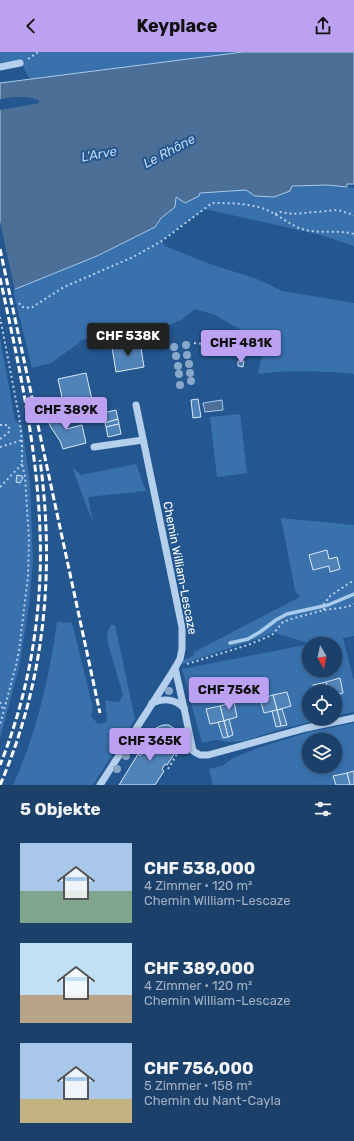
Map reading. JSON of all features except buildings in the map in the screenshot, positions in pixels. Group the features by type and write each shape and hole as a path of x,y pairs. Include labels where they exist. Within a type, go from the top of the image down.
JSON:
{"street":[{"path":"0,67 20,63"},
{"name":"Chemin William-Lescaze","path":"100,785 175,668 180,659 182,649 182,627 136,405"},
{"path":"94,447 143,440"},
{"path":"175,668 193,751 200,755 208,755 306,728 354,718"},
{"path":"152,703 158,700 165,700 180,704 184,708"}],"path":[{"path":"20,63 38,52"},
{"path":"19,303 22,306 31,308 64,287 134,257 162,241 212,203 248,205 263,209 300,228 324,232 346,232 354,234"},
{"path":"274,214 280,212 293,214 338,210 354,215"},
{"path":"0,317 16,395 22,440 22,464 26,476 29,540 28,576 18,658 0,725"},
{"path":"194,343 233,347"},
{"path":"0,425 8,425 10,432 0,439"},
{"path":"0,447 22,440"},
{"path":"0,487 22,464"},
{"path":"324,610 324,604 330,596 354,580"},
{"path":"175,668 248,645 272,635 283,622 291,619 324,610 347,607 354,604"},
{"path":"0,702 4,712"},
{"path":"168,769 184,742"}],"shaded area":[{"path":"0,52 243,52 30,79 20,61 0,63"},
{"path":"328,185 354,188 354,246 321,235 205,209 161,241 165,246 210,264 257,279 282,291 354,303 354,374 306,371 258,374 264,343 215,315 195,309 181,320 169,325 81,340 51,363 32,368 13,290 97,256 155,227 161,218 175,207 176,197 200,193 247,190 255,196 274,197 290,191 292,186"},
{"path":"0,338 15,420 22,427 30,483 33,560 29,605 20,663 0,739"},
{"path":"240,414 247,473 217,477 210,417"},
{"path":"136,464 146,491 88,497 93,523 72,467 81,475"},
{"path":"281,518 354,525 354,636 343,638 354,681 354,712 342,715 342,685 302,685 302,724 244,741 229,742 216,740 202,743 182,669 302,645 302,677 342,677 342,637 302,637 302,641 273,632 260,638 183,664 182,661 194,655 194,652 300,597 295,590"},
{"path":"57,622 72,623 93,708 91,716 98,724 107,722 105,700 119,702 123,695 107,640 108,630 111,625 115,625 135,719 93,785 13,785 29,745 41,705"},
{"path":"354,723 354,785 213,785 209,769 222,766 233,758 258,748 302,734 302,773 342,773 342,733 306,733"}],"water":[{"path":"243,52 354,52 354,184 347,184 347,187 328,185 292,186 290,191 274,197 255,196 246,190 200,193 199,196 185,203 176,197 175,207 161,218 155,227 97,256 13,290 0,301 0,83"},
{"path":"222,400 223,410 205,412 203,403"}],"pier":[{"path":"26,97 39,100 39,103 0,110 0,99"},
{"path":"0,221 15,291 0,303"}],"waterway":[{"path":"230,643 248,639 287,614 328,605 354,594"}],"railway":[{"path":"0,249 100,713"},
{"path":"0,278 26,403 35,467 40,531 37,620 32,650 27,679 19,708 0,765"},
{"path":"0,785 15,746 27,706 36,666 42,625 46,584 46,543 40,460"}],"water label":[{"name":"Le Rhône","path":"169,151"},
{"name":"L'Arve","path":"99,154"}]}
